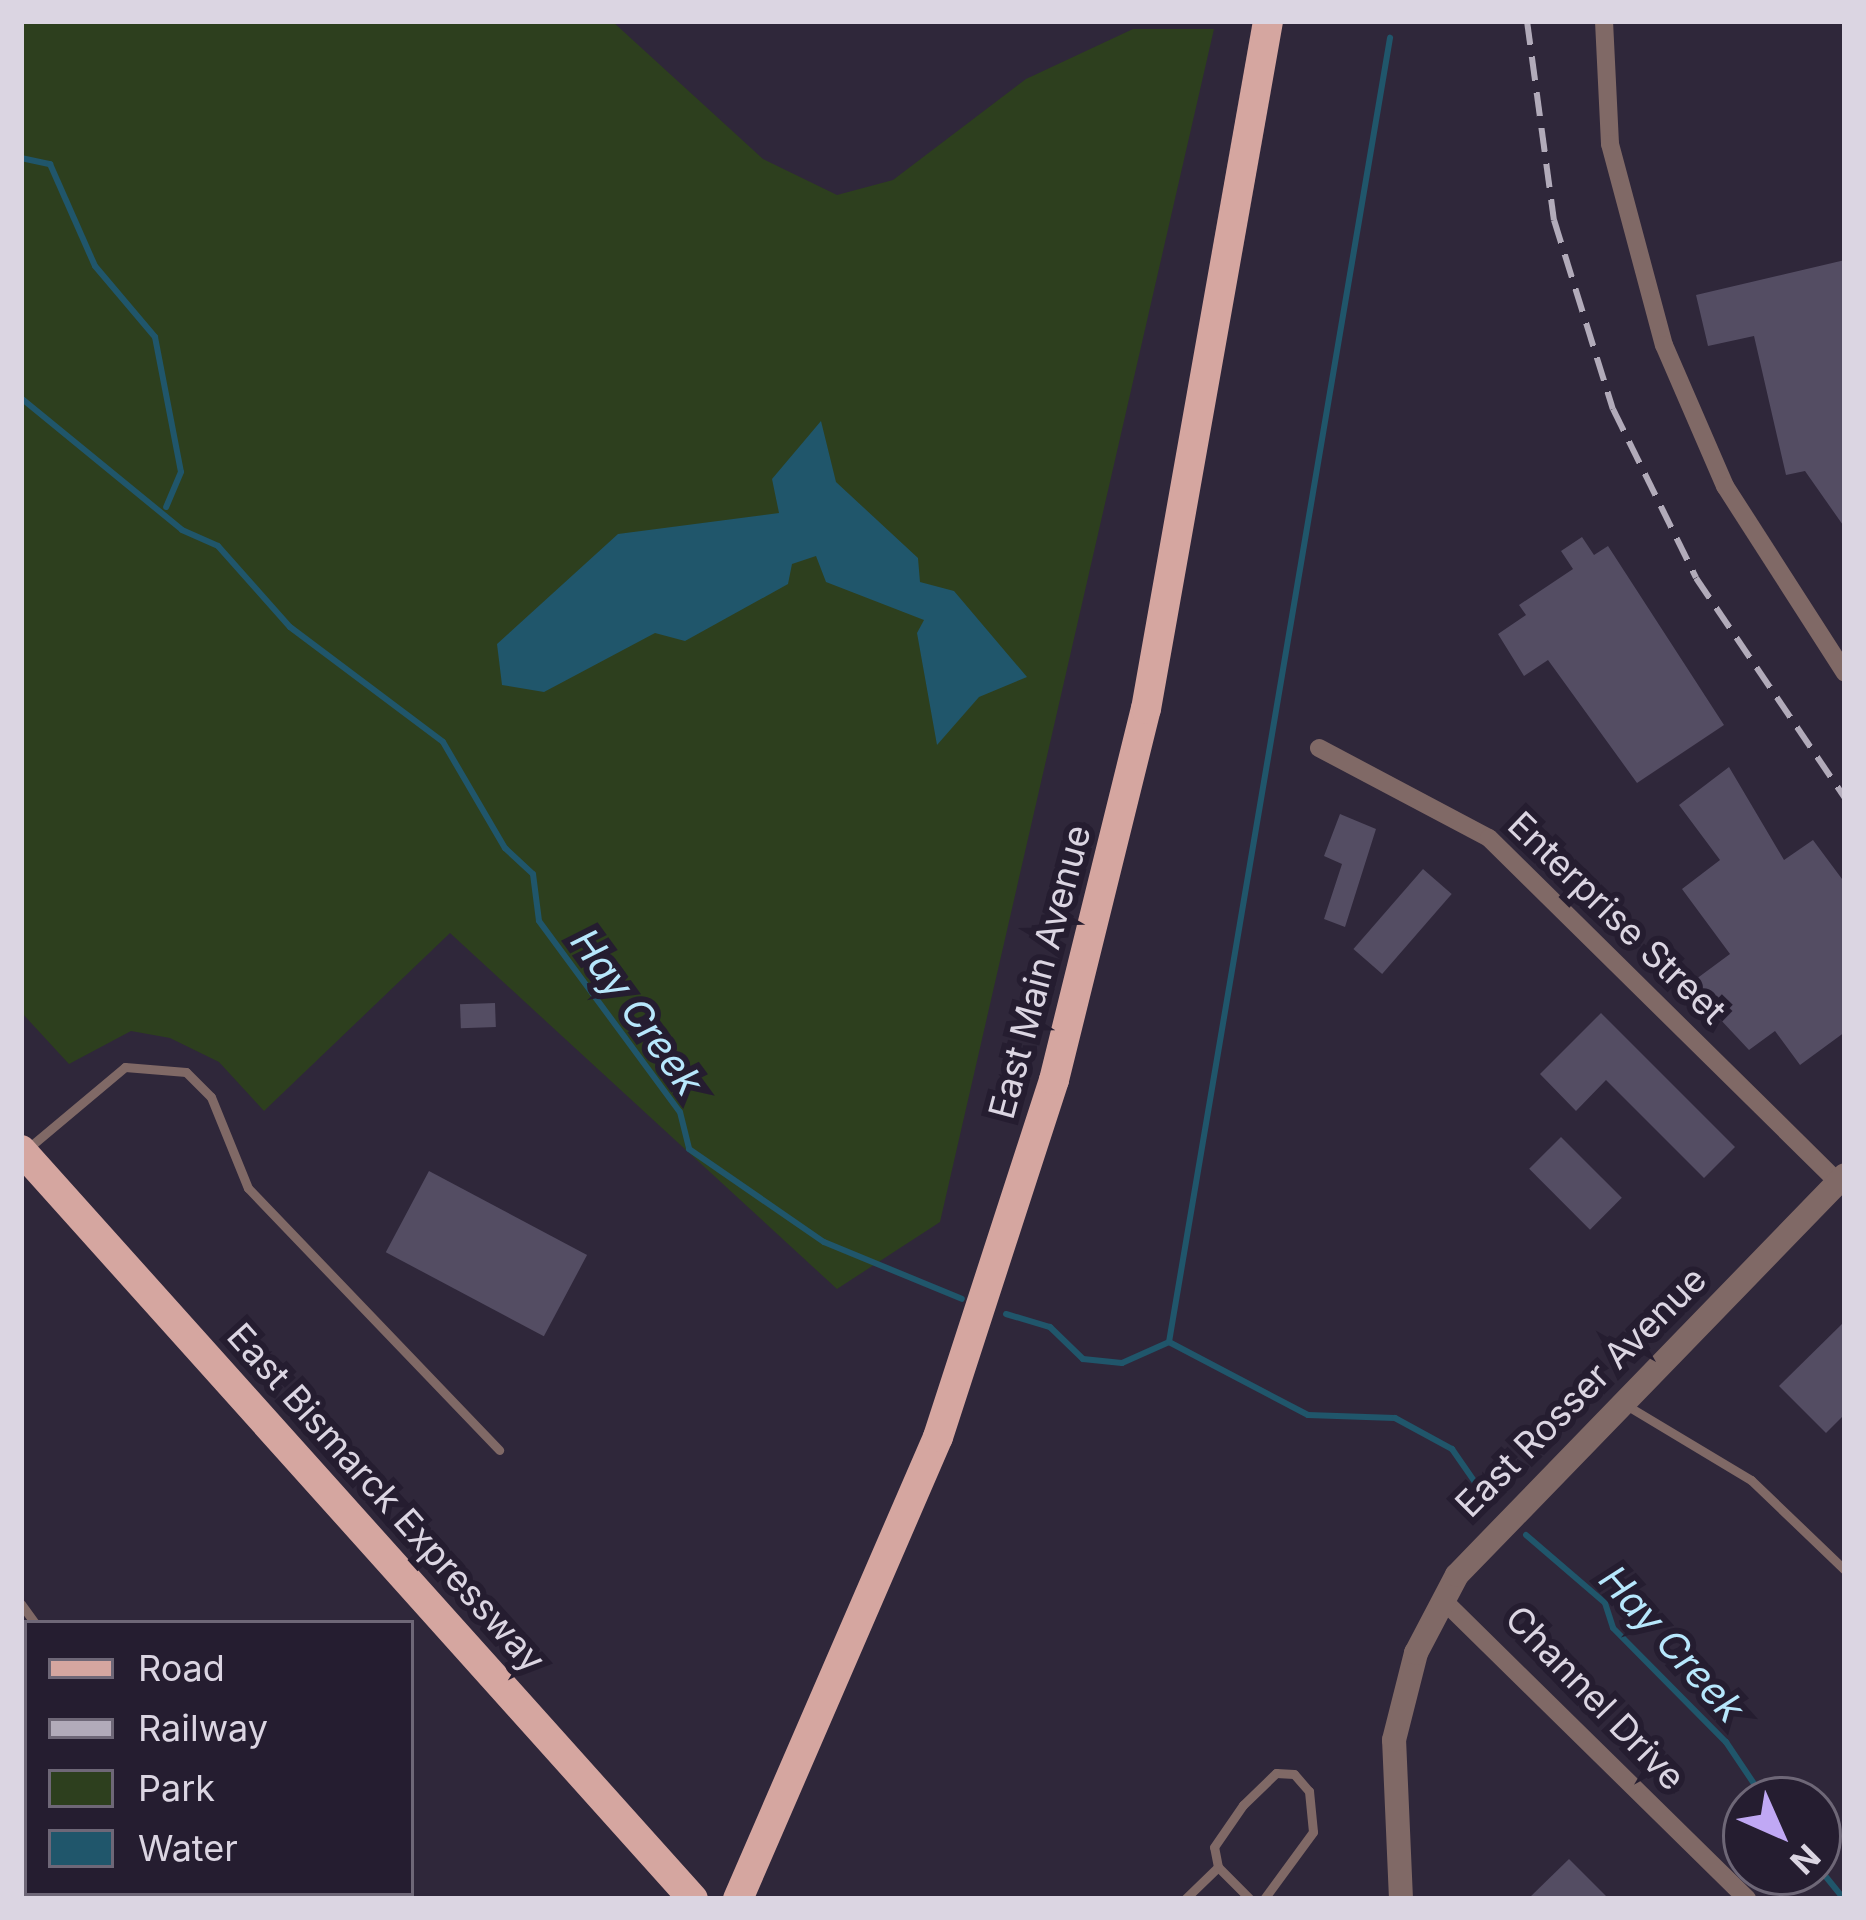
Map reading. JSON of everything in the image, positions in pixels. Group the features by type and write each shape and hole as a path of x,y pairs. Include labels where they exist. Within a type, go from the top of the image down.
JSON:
{"main road":[{"name":"East Main Avenue","path":"738,1899 938,1437 1054,1080 1146,709 1268,21"},
{"name":"East Bismarck Expressway","path":"22,1151 693,1899"}],"street":[{"path":"1604,21 1610,144 1664,346 1724,486 1845,673"},
{"name":"Enterprise Street","path":"1318,748 1489,838 1841,1178"},
{"name":"East Rosser Avenue","path":"1401,1899 1394,1740 1442,1600 1487,1534 1513,1506 1841,1178"},
{"name":"Channel Drive","path":"1442,1600 1748,1899"}],"lane":[{"path":"22,1151 112,1073 148,1062 186,1072 211,1097 248,1188 500,1450"},
{"path":"1621,1399 1751,1480 1845,1570"},
{"path":"1250,1899 1218,1867 1214,1846 1244,1805 1276,1773 1294,1774 1309,1791 1313,1832 1264,1899"},
{"path":"1185,1899 1218,1867"}],"green space":[{"path":"21,21 612,21 763,159 837,195 893,180 1026,79 1133,29 1214,29 940,1222 837,1289 450,933 264,1111 219,1062 170,1038 131,1031 69,1064 21,1012"}],"water":[{"path":"821,421 836,482 918,558 920,582 954,591 1027,677 979,697 937,745 917,633 924,620 826,582 816,556 792,564 788,584 685,641 655,633 544,692 502,685 497,644 618,534 779,513 772,479"}],"building":[{"path":"1845,260 1845,528 1805,471 1786,475 1754,336 1708,346 1696,295"},
{"path":"1582,537 1594,555 1608,546 1724,725 1637,783 1548,660 1524,676 1498,634 1526,615 1519,605 1573,569 1561,551"},
{"path":"1729,767 1784,860 1813,840 1845,883 1845,1032 1800,1065 1775,1031 1749,1050 1688,985 1730,954 1682,889 1720,860 1679,805"},
{"path":"1340,814 1376,829 1345,927 1324,919 1342,864 1324,856"},
{"path":"1423,869 1452,894 1382,974 1353,949"},
{"path":"495,1003 496,1027 461,1028 460,1004"},
{"path":"1601,1013 1735,1147 1704,1178 1606,1080 1576,1111 1540,1074"},
{"path":"1561,1137 1622,1198 1590,1230 1529,1169"},
{"path":"429,1171 587,1255 544,1336 386,1252"},
{"path":"1845,1321 1845,1414 1826,1433 1779,1386"},
{"path":"1569,1859 1609,1899 1528,1899"}],"waterway":[{"path":"1169,1342 1390,38"},
{"path":"21,158 50,164 95,266 155,337 181,472 166,507"},
{"name":"Hay Creek","path":"21,398 182,530 218,546 290,627 443,742 505,848 533,874 539,921 680,1112 689,1149 824,1242 962,1299"},
{"name":"Hay Creek","path":"1006,1314 1050,1327 1083,1359 1122,1363 1169,1342 1308,1415 1395,1418 1452,1449 1479,1488"},
{"name":"Hay Creek","path":"1526,1535 1605,1603 1613,1628 1726,1742 1749,1776"}],"railway":[{"path":"1527,21 1554,220 1613,409 1696,578 1845,798"}]}
